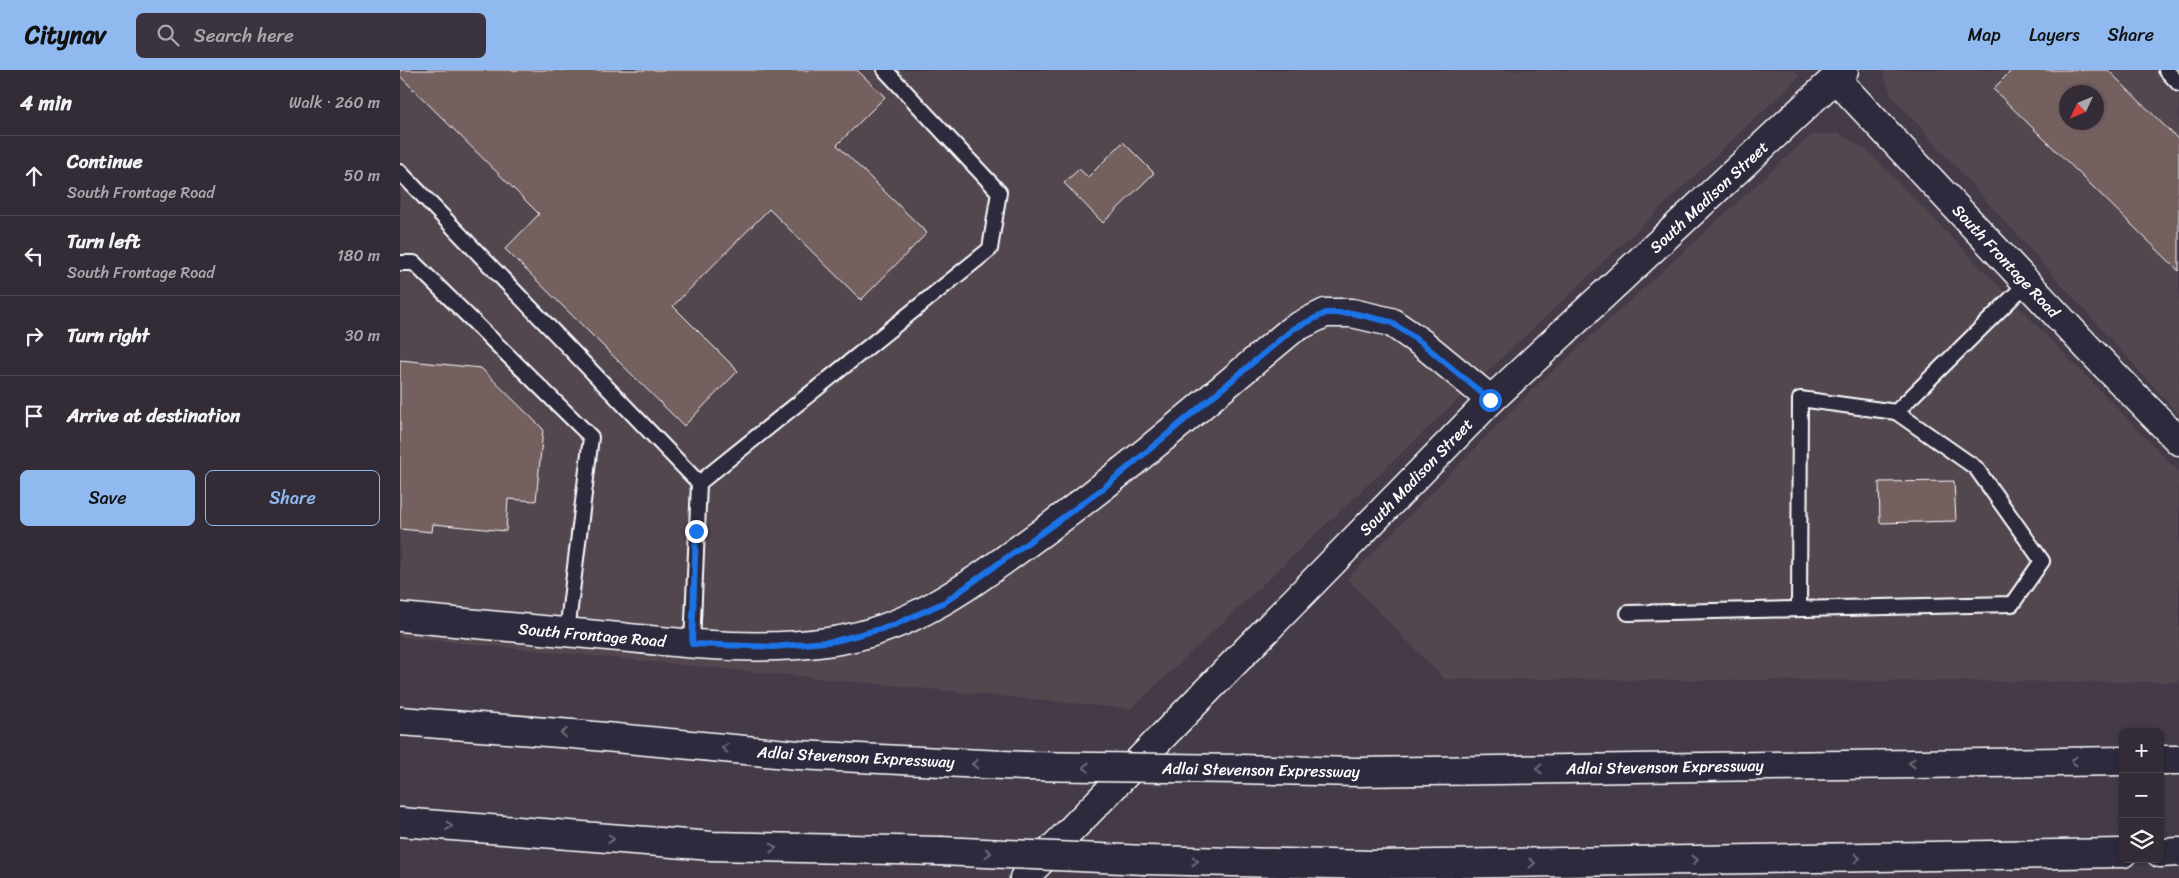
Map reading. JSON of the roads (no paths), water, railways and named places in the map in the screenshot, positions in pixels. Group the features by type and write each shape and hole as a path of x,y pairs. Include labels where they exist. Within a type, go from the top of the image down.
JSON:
{"main road":[{"name":"South Frontage Road","path":"1836,73 2026,283 2179,441"},
{"name":"South Madison Street","path":"1024,878 1490,400 1836,73"},
{"name":"South Frontage Road","path":"400,617 692,644 774,647 835,641 892,626 945,602 1101,490 1293,329 1326,313 1352,313 1391,322 1423,344 1490,400"},
{"name":"Adlai Stevenson Expressway","path":"400,721 573,734 798,755 1024,766 1357,772 2119,760"},
{"path":"2164,760 2179,760"},
{"path":"400,822 712,846 940,851 1146,860 1374,865 2119,853"},
{"path":"2164,853 2179,852"}],"lane":[{"path":"699,483 990,249 999,192 884,70"},
{"path":"2166,70 2179,84"},
{"path":"400,172 699,483 692,644"},
{"path":"400,263 414,263 591,438 567,632"},
{"path":"1896,412 2026,283"},
{"path":"1628,613 1799,609 2012,604 2042,561 1976,468 1896,412 1800,399 1799,609"}]}
